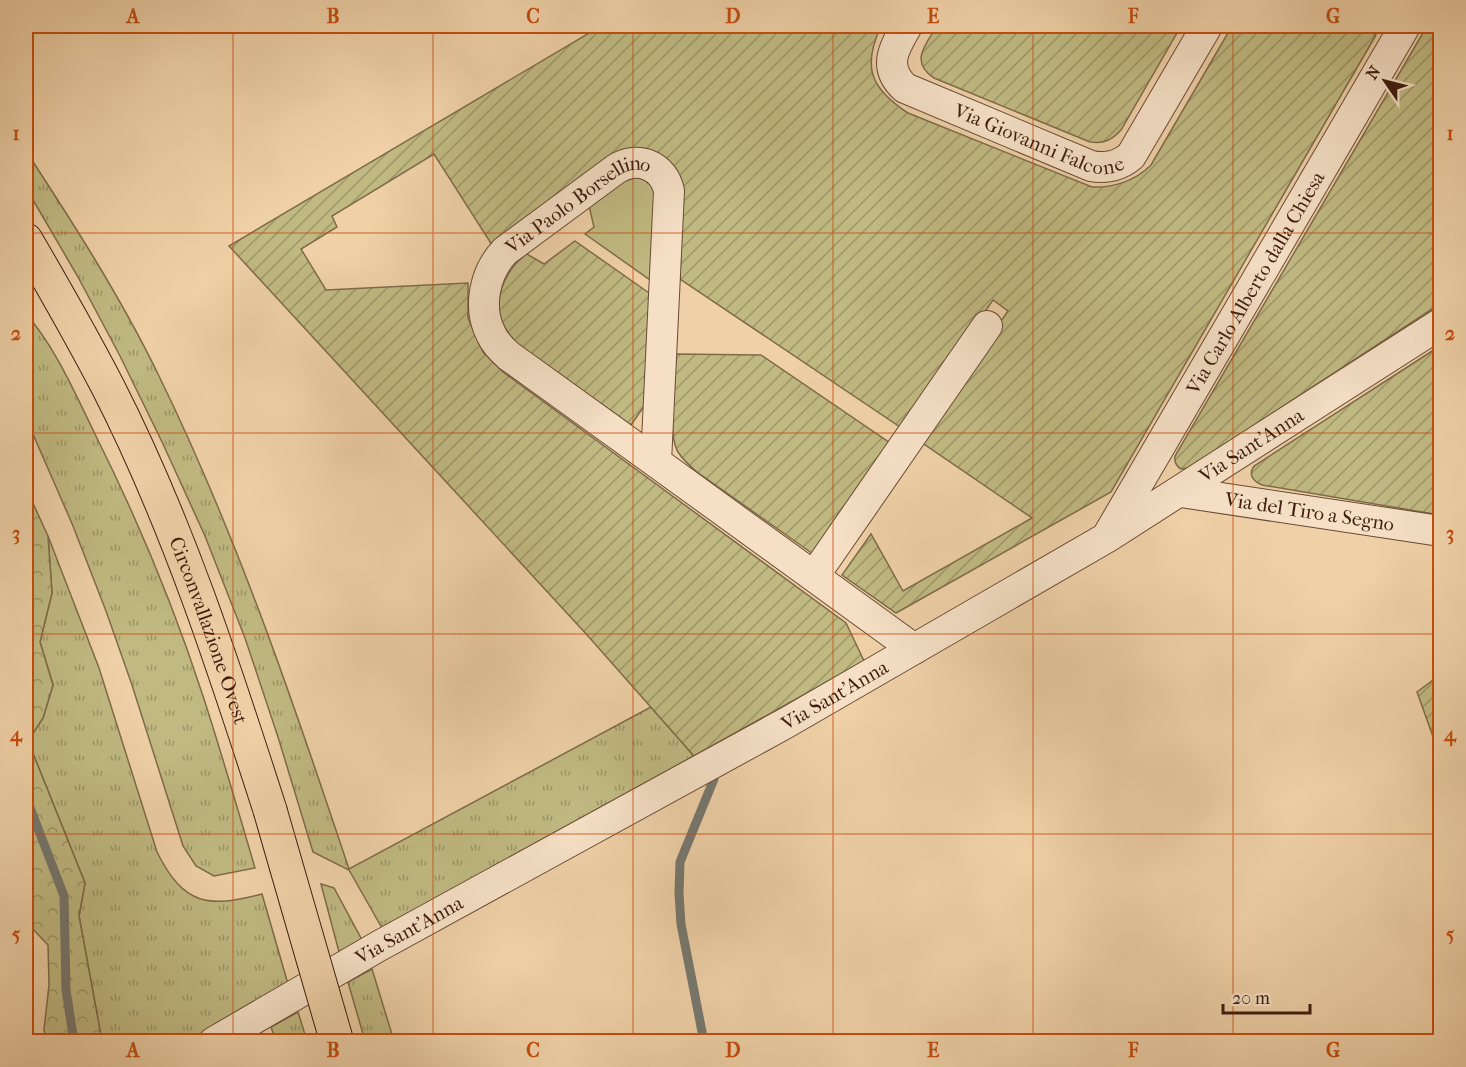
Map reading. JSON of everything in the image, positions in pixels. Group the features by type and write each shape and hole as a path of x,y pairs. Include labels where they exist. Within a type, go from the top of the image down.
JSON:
{"highway":[{"name":"Circonvallazione Ovest","path":"26,240 109,388 156,493 215,640 270,810 337,1041"}],"street":[{"name":"Via Giovanni Falcone","path":"907,26 893,50 892,58 896,77 905,88 1091,166 1103,168 1115,166 1131,156 1207,26"},
{"name":"Via Carlo Alberto dalla Chiesa","path":"1106,538 1401,27"},
{"name":"Via Paolo Borsellino","path":"656,462 669,191 665,178 657,170 647,164 634,162 616,169 505,251 493,266 488,279 485,301 487,323 491,335 509,356 914,649"},
{"name":"Via Sant'Anna","path":"214,1041 380,946 786,723 1106,538 1440,324"},
{"path":"814,576 987,326"},
{"name":"Via del Tiro a Segno","path":"1181,492 1440,531"}],"green space":[{"path":"601,26 881,26 875,40 871,65 878,85 895,104 908,113 1092,187 1123,182 1145,171 1151,165 1232,26 1360,26 1376,35 1111,492 896,613 842,575 871,534 903,591 1032,518 918,440 1008,311 993,300 903,429 680,279 683,197 649,150 642,148 628,150 492,245 434,154 332,216 337,227 301,249 326,290 468,283 468,318 483,352 503,372 846,623 864,661 694,756 588,636 229,246"},
{"path":"937,26 1181,26 1121,130 1107,140 1090,142 934,78 926,72 922,66 922,53"},
{"path":"1427,26 1440,26 1440,304 1188,468 1181,469 1176,464 1175,456"},
{"path":"26,151 128,316 186,434 262,618 349,869 651,707 694,756 382,928 349,870 313,852 245,638 205,536 120,356 78,277 26,188"},
{"path":"638,177 650,182 655,193 653,282 585,234 594,227 589,206 622,182"},
{"path":"575,241 652,295 645,405 631,425 524,349 507,331 501,320 499,299 501,289 511,270 525,253 544,264"},
{"path":"26,314 46,340 72,386 125,496 153,561 202,693 255,868 214,876 196,866 183,846 106,611 73,526 26,418"},
{"path":"1440,346 1440,515 1262,485 1254,480 1251,472 1254,466"},
{"path":"676,354 761,355 893,445 816,556 697,472 680,455 675,444 672,419"},
{"path":"26,488 48,536 52,593 40,642 53,685 43,718 28,741 85,883 79,916 102,1041 47,1041 44,1030 49,985 48,945 30,926 29,894 26,882"},
{"path":"48,536 99,668 157,852 177,883 188,893 199,898 227,901 262,894 288,984 188,1041 102,1041 79,916 85,883 28,741 43,718 53,685 40,642 52,593"},
{"path":"1440,675 1440,756 1417,692"},
{"path":"321,884 334,888 362,940 339,952"},
{"path":"372,969 394,1041 365,1041 348,982"},
{"path":"298,1012 307,1041 276,1041 271,1027"}],"waterway":[{"path":"704,1042 681,924 680,862 714,779"},
{"path":"26,797 64,896 66,990 74,1042"}]}
